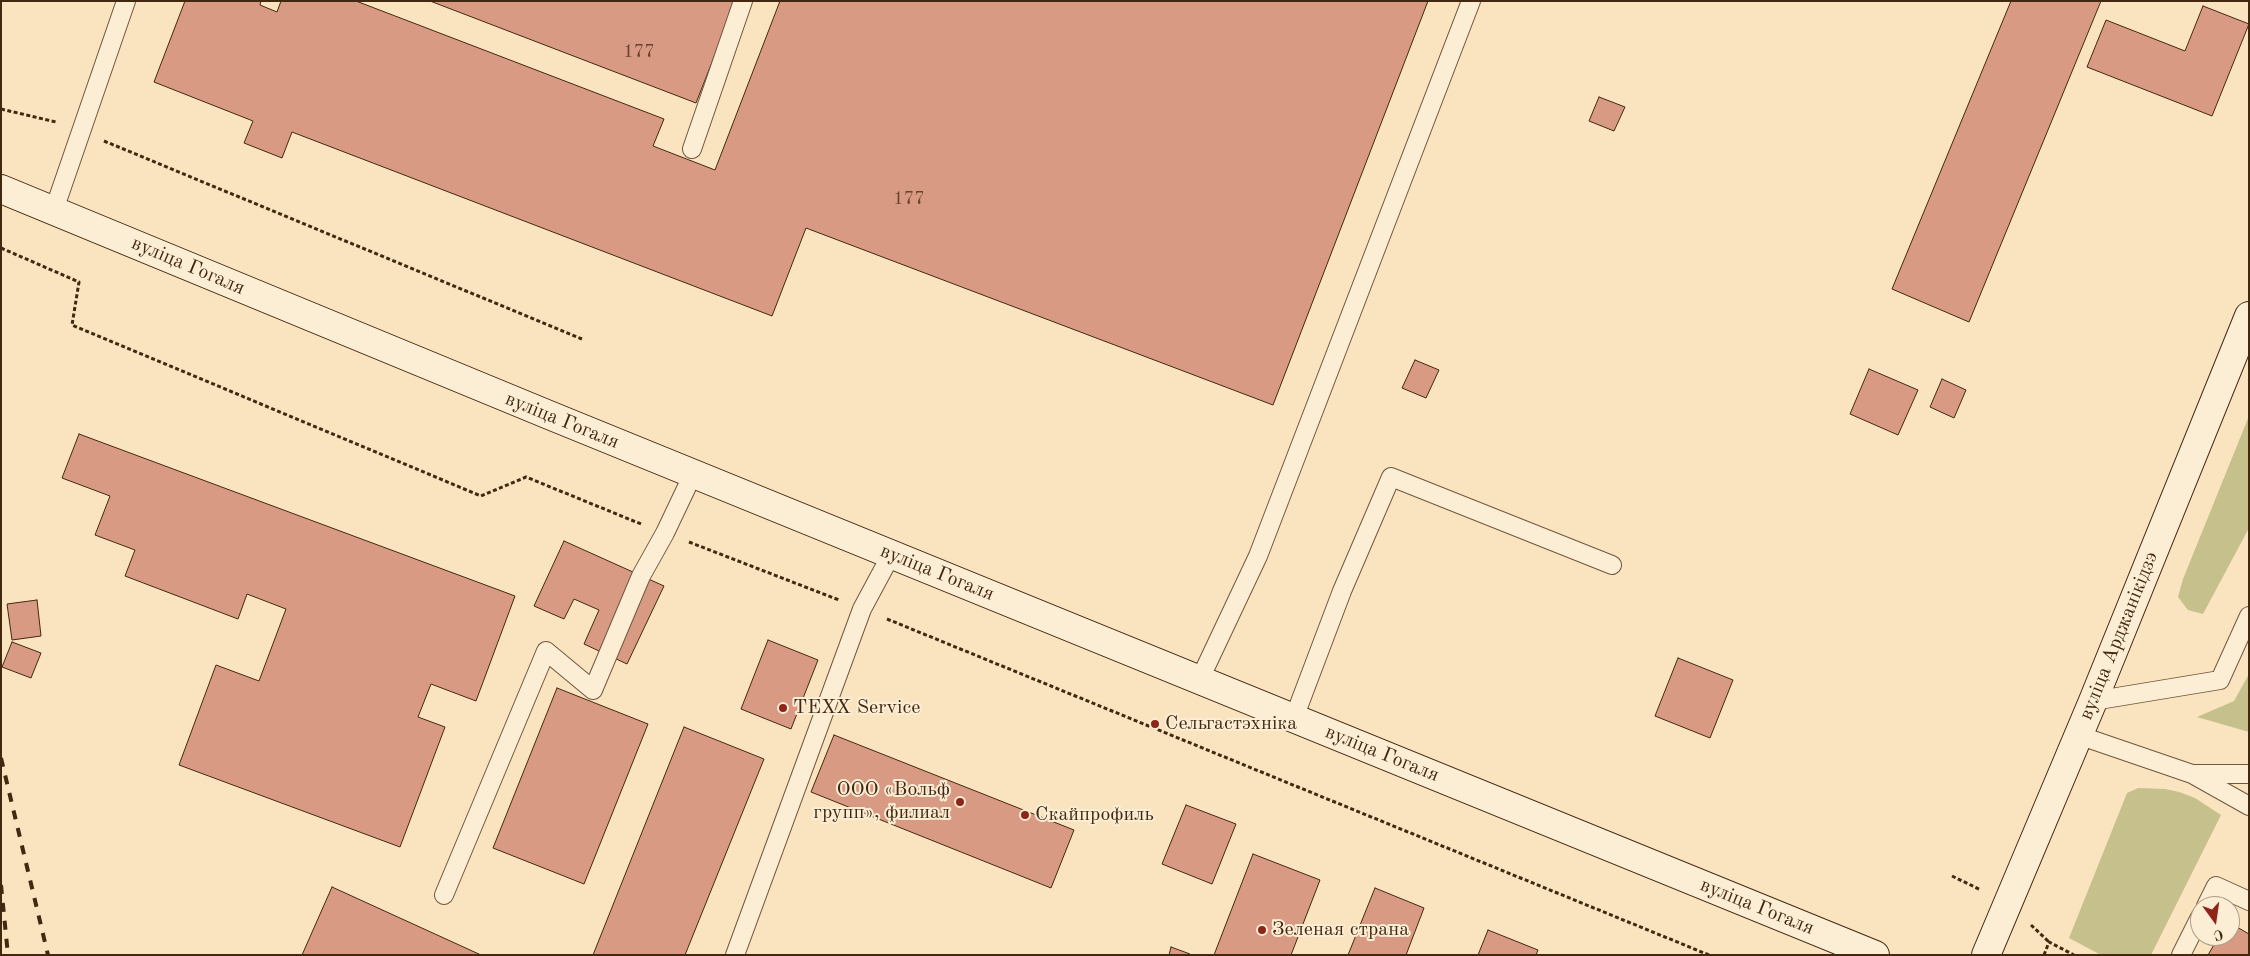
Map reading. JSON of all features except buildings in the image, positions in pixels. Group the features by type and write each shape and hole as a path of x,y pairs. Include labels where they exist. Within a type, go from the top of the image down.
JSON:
{"main road":[{"name":"вуліца Гогаля","path":"1,189 891,555 1875,955"},
{"name":"вуліца Арджанікідзэ","path":"1986,955 2249,316"}],"lane":[{"path":"54,210 126,1"},
{"path":"692,149 743,1"},
{"path":"1200,680 1258,556 1471,1"},
{"path":"444,895 546,651 593,690 641,576 665,533 693,474"},
{"path":"1294,718 1342,591 1391,477 1612,564"},
{"path":"735,955 862,609 891,555"},
{"path":"2092,701 2220,680 2249,616"},
{"path":"2078,735 2192,774 2249,806"},
{"path":"2192,774 2249,774"},
{"path":"2211,896 2216,886 2238,896"},
{"path":"2181,955 2190,937"}],"path":[{"path":"1,109 66,125 582,339"},
{"path":"2044,955 2049,942 2074,955"}],"shaded area":[{"path":"2249,416 2249,528 2203,614 2188,610 2178,597 2183,579"},
{"path":"2249,674 2249,732 2197,717 2234,701"},
{"path":"2138,788 2165,789 2179,792 2195,798 2221,815 2151,955 2101,955 2069,938 2127,793"}],"railway":[{"path":"1,758 48,955"},
{"path":"1,885 8,955"}],"place":[{"name":"TEXX Service","path":"783,708"},
{"name":"Сельгастэхніка","path":"1155,724"},
{"name":"ООО «Вольф групп», филиал","path":"960,802"},
{"name":"Скайпрофиль","path":"1025,815"},
{"name":"Зеленая страна","path":"1262,930"}]}
